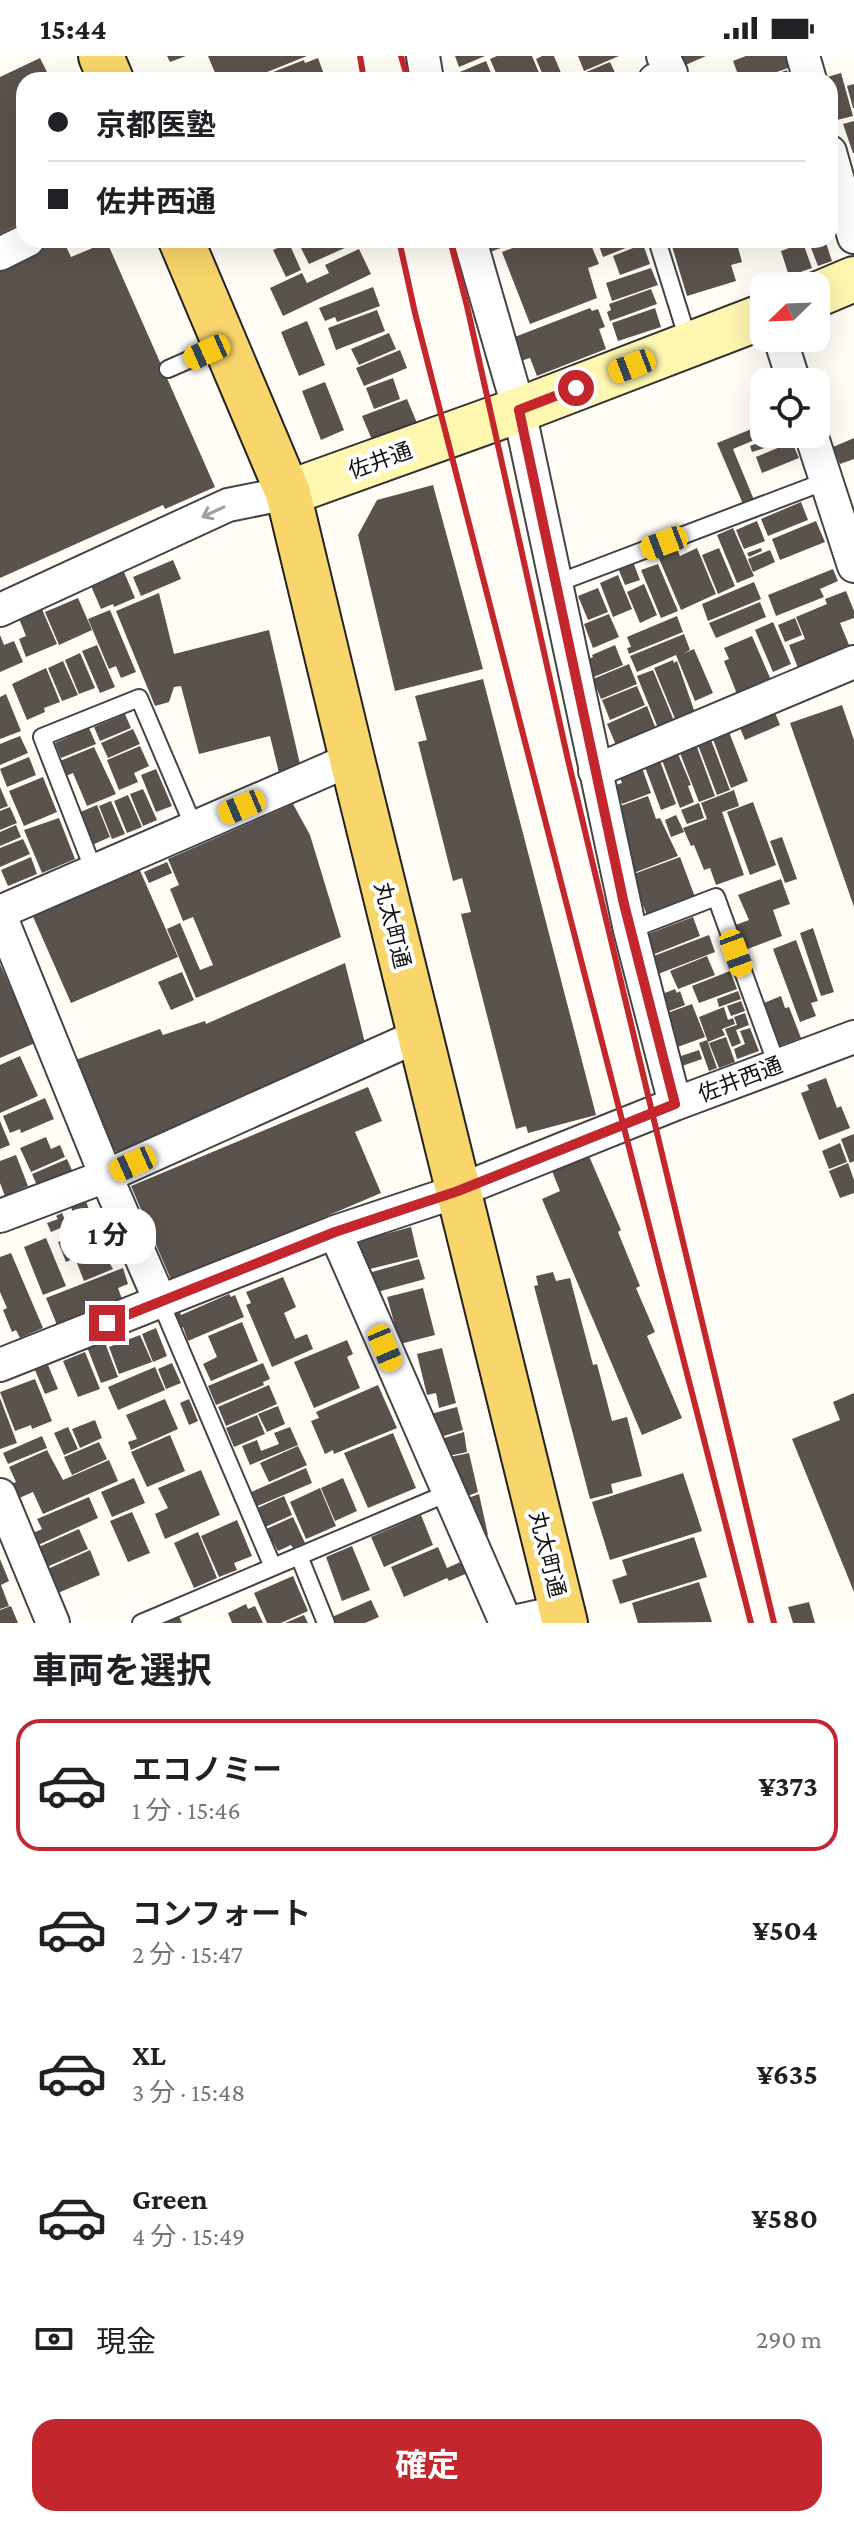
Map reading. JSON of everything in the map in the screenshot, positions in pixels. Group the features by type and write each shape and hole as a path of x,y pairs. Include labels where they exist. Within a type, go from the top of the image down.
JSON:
{"main road":[{"name":"丸太町通","path":"184,248 288,493 564,1617"}],"street":[{"path":"838,180 854,237"},
{"path":"472,248 519,410 630,930 675,1104"},
{"path":"830,289 854,279"},
{"name":"佐井通","path":"0,610 228,505 288,493 519,410 750,321"},
{"path":"815,448 854,566"},
{"path":"595,771 854,662"},
{"path":"160,1301 0,913 352,759"},
{"path":"0,1216 106,1176 420,1035"},
{"name":"佐井西通","path":"0,1365 335,1232 458,1191 675,1104 854,1037"},
{"path":"335,1232 507,1623 564,1617"},
{"path":"0,1495 9,1541 53,1623"}],"lane":[{"path":"659,248 689,345"},
{"path":"168,369 226,343"},
{"path":"555,584 826,481"},
{"path":"94,871 42,737 139,698 194,827"},
{"path":"630,930 716,897 777,1065"},
{"path":"160,1301 273,1567"},
{"path":"141,1623 448,1493"},
{"path":"299,1556 326,1623"}],"building":[{"path":"167,56 186,56 170,62"},
{"path":"208,56 307,56 267,72 215,72"},
{"path":"455,56 485,56 459,67"},
{"path":"497,56 532,56 539,72 496,72 490,59"},
{"path":"554,56 561,72 542,72 536,59"},
{"path":"578,56 619,56 584,71"},
{"path":"676,56 706,56 681,67"},
{"path":"746,56 787,56 791,67 777,72 737,72 733,61"},
{"path":"40,58 47,72 16,72 16,226 0,234 0,77"},
{"path":"318,58 323,72 273,72 304,60 305,63"},
{"path":"486,61 491,72 460,72"},
{"path":"610,62 615,72 586,72"},
{"path":"841,73 853,116 838,120 838,74"},
{"path":"854,84 854,108 853,108 847,86"},
{"path":"854,121 854,153 853,153 843,124"},
{"path":"44,248 67,248 71,257 93,248 110,248 215,487 165,509 163,505 0,578 0,270"},
{"path":"291,248 301,270 286,277 273,250"},
{"path":"301,248 345,248 309,264"},
{"path":"482,248 501,248 485,254"},
{"path":"512,248 592,248 599,264 588,268 597,298 530,324 502,252"},
{"path":"600,248 626,248 603,257"},
{"path":"633,248 644,248 650,264 620,275 613,256"},
{"path":"673,248 738,248 742,262 731,265 736,281 687,296"},
{"path":"805,248 812,268 788,272 781,251"},
{"path":"811,248 828,248 832,261 818,266"},
{"path":"359,249 371,274 283,316 270,288 302,273 307,283 329,273 325,265"},
{"path":"651,268 658,285 612,301 606,283"},
{"path":"373,287 380,306 337,322 335,317 325,321 319,308"},
{"path":"651,289 657,304 610,321 607,312 611,310 609,304"},
{"path":"590,308 592,311 598,309 605,327 599,329 606,349 537,376 530,358 521,361 512,338"},
{"path":"655,308 661,327 618,341 612,323"},
{"path":"377,310 385,331 336,350 328,328"},
{"path":"307,321 325,365 299,376 281,332"},
{"path":"389,333 396,349 359,365 351,349"},
{"path":"400,350 407,368 364,386 356,368"},
{"path":"393,378 400,399 374,409 366,388"},
{"path":"325,382 344,430 321,440 302,391"},
{"path":"407,399 417,423 372,440 362,416"},
{"path":"750,430 750,442 733,449 754,500 743,504 717,443"},
{"path":"854,438 854,459 840,464 833,447"},
{"path":"778,448 795,448 799,458 762,473 756,457"},
{"path":"433,485 483,669 395,691 358,535 377,500"},
{"path":"801,502 808,520 768,536 761,519"},
{"path":"757,521 765,541 744,549 736,530"},
{"path":"816,521 825,542 780,560 772,539"},
{"path":"733,528 754,576 737,583 717,535"},
{"path":"676,546 680,556 697,548 716,594 681,610 657,554"},
{"path":"719,548 735,586 718,594 702,555"},
{"path":"761,548 762,551 749,557 747,553"},
{"path":"770,550 775,562 753,572 748,559"},
{"path":"173,560 181,579 141,596 133,577"},
{"path":"633,562 640,580 625,585 618,568"},
{"path":"658,564 678,611 661,618 641,570"},
{"path":"833,569 838,581 820,589 824,597 776,616 768,595"},
{"path":"124,572 135,598 101,609 91,586"},
{"path":"618,575 632,609 613,617 600,583"},
{"path":"754,582 761,599 708,621 702,604"},
{"path":"644,584 657,615 640,623 627,592"},
{"path":"598,588 608,612 588,620 578,596"},
{"path":"846,591 854,618 840,623 849,645 798,668 789,645 805,639 796,617 827,604 825,599"},
{"path":"159,593 174,654 269,630 300,764 279,773 270,736 199,754 181,686 174,687 169,702 155,706 116,611"},
{"path":"78,598 92,630 59,645 45,612"},
{"path":"760,602 766,617 716,638 709,623"},
{"path":"41,607 57,644 26,657 19,639 26,636 18,616"},
{"path":"110,610 136,672 121,678 116,666 109,669 88,619"},
{"path":"609,614 619,637 593,648 584,624"},
{"path":"677,616 683,632 629,654 627,648 631,647 627,637"},
{"path":"795,618 802,635 785,642 778,625"},
{"path":"773,622 791,664 773,672 755,630"},
{"path":"684,634 690,650 683,654 694,649 713,693 695,701 676,655 637,672 630,656"},
{"path":"0,635 4,645 14,641 23,662 0,672"},
{"path":"752,636 771,680 737,694 724,661 729,659 724,648"},
{"path":"97,645 115,687 100,693 82,651"},
{"path":"615,645 623,665 589,679 583,665 591,662 589,659 592,655"},
{"path":"80,653 95,688 79,694 65,660"},
{"path":"673,660 674,663 677,661 695,713 676,721 654,668"},
{"path":"63,661 78,695 62,701 48,668"},
{"path":"629,664 637,684 601,699 593,679"},
{"path":"46,668 60,702 27,720 12,684"},
{"path":"653,670 674,721 658,728 637,676"},
{"path":"483,679 596,1115 528,1133 526,1126 516,1129 461,914 471,912 462,878 453,881 418,742 427,740 415,696"},
{"path":"637,686 645,705 610,720 602,700"},
{"path":"6,694 21,731 0,739 0,697"},
{"path":"842,705 854,740 854,907 790,723"},
{"path":"647,706 656,729 616,745 607,724"},
{"path":"775,713 780,725 745,740 740,728"},
{"path":"125,714 131,728 100,741 94,727"},
{"path":"89,728 96,744 61,758 55,743"},
{"path":"133,729 140,744 108,758 101,743"},
{"path":"729,732 748,781 731,788 713,739"},
{"path":"20,736 28,753 0,765 0,744"},
{"path":"711,740 730,790 717,795 698,745"},
{"path":"140,746 149,766 134,773 138,782 119,790 107,760"},
{"path":"94,747 116,794 87,806 73,773 66,776 60,761"},
{"path":"697,747 715,796 699,802 680,753"},
{"path":"678,754 691,785 688,786 694,802 680,808 662,760"},
{"path":"29,757 36,775 7,787 0,769"},
{"path":"660,761 676,804 661,810 645,767"},
{"path":"642,768 651,793 622,804 615,785 622,783 620,777"},
{"path":"156,769 172,806 156,812 141,775"},
{"path":"43,777 57,812 24,826 9,791"},
{"path":"0,787 8,806 0,809"},
{"path":"143,789 157,820 143,826 130,794"},
{"path":"734,790 739,806 722,812 744,875 716,885 710,868 704,870 683,828 707,819 701,803"},
{"path":"128,795 142,827 127,833 114,801"},
{"path":"648,796 656,819 660,818 678,856 631,874 612,809"},
{"path":"111,801 125,834 112,839 99,806"},
{"path":"753,802 776,865 750,875 727,812"},
{"path":"699,803 704,818 687,824 681,810"},
{"path":"293,804 310,835 341,937 196,998 167,929 180,923 200,970 213,965 193,917 183,921 170,889 179,885 168,859"},
{"path":"97,805 110,837 92,845 78,813"},
{"path":"10,807 17,823 0,830 0,811"},
{"path":"676,815 684,832 671,837 665,820"},
{"path":"59,818 75,859 42,873 24,830"},
{"path":"16,825 21,837 0,846 0,832"},
{"path":"782,837 797,879 785,883 770,841"},
{"path":"23,839 30,854 0,867 0,848"},
{"path":"31,857 37,874 8,886 1,870"},
{"path":"680,857 695,897 647,915 631,875"},
{"path":"167,862 172,873 149,883 144,872"},
{"path":"138,866 178,957 71,1003 31,912"},
{"path":"781,879 790,904 773,910 782,936 742,951 733,926 749,920 738,895"},
{"path":"693,917 700,936 652,955 645,935"},
{"path":"813,928 834,992 821,996 800,933"},
{"path":"709,935 715,952 658,974 651,957"},
{"path":"796,940 818,1001 811,1003 816,1016 800,1022 773,949"},
{"path":"707,956 715,975 678,989 670,971"},
{"path":"345,963 367,1051 128,1157 109,1148 73,1061 160,1029 163,1035 205,1021 206,1024"},
{"path":"0,964 35,1043 0,1058"},
{"path":"730,971 737,989 699,1003 692,986"},
{"path":"182,972 194,1000 171,1010 158,982"},
{"path":"675,989 677,993 680,991 685,1005 664,1013 657,996"},
{"path":"738,991 741,999 719,1007 717,999"},
{"path":"781,996 785,1008 789,1007 801,1038 776,1047 759,1005"},
{"path":"741,1001 745,1011 731,1016 727,1006"},
{"path":"692,1004 705,1037 675,1048 669,1035 675,1032 674,1029 668,1031 662,1015"},
{"path":"724,1007 728,1020 733,1018 735,1024 722,1029 725,1035 708,1042 699,1017"},
{"path":"745,1013 749,1025 736,1030 741,1043 732,1047 725,1029 737,1025 734,1017"},
{"path":"750,1028 759,1051 737,1059 734,1049 745,1044 740,1031"},
{"path":"726,1037 735,1062 719,1068 709,1043"},
{"path":"707,1040 717,1068 709,1071 699,1043"},
{"path":"699,1050 702,1059 682,1066 678,1057"},
{"path":"20,1056 38,1096 0,1113 0,1065"},
{"path":"826,1078 837,1108 841,1106 850,1128 819,1140 801,1093 809,1090 807,1085"},
{"path":"368,1087 382,1121 355,1132 381,1193 172,1282 131,1186"},
{"path":"45,1098 54,1119 21,1133 20,1129 10,1133 3,1116"},
{"path":"0,1121 10,1145 0,1149"},
{"path":"854,1134 854,1161 850,1163 841,1139"},
{"path":"46,1137 51,1149 60,1145 65,1157 31,1172 20,1148"},
{"path":"840,1143 847,1162 829,1169 822,1151"},
{"path":"16,1155 28,1186 5,1196 0,1183 0,1161"},
{"path":"589,1156 621,1230 618,1232 640,1286 636,1288 655,1332 647,1336 682,1418 642,1435 542,1199 560,1191 552,1171"},
{"path":"67,1159 75,1177 40,1192 32,1174"},
{"path":"848,1163 854,1180 854,1193 840,1198 829,1171"},
{"path":"86,1201 89,1210 94,1208 100,1223 66,1236 63,1227 51,1232 47,1223 58,1219 56,1216 62,1213 68,1227 72,1225 69,1217 74,1215 71,1207"},
{"path":"99,1226 107,1246 115,1243 122,1259 110,1264 113,1269 84,1281 75,1258 66,1262 58,1242"},
{"path":"411,1227 418,1257 366,1270 359,1241"},
{"path":"46,1238 66,1286 43,1295 24,1247"},
{"path":"11,1253 43,1328 20,1338 16,1330 12,1332 0,1292 0,1257"},
{"path":"419,1259 425,1279 377,1292 372,1272"},
{"path":"123,1268 128,1284 118,1288 122,1299 57,1325 46,1298"},
{"path":"553,1272 556,1281 570,1278 593,1365 597,1364 612,1421 627,1417 642,1476 611,1484 613,1493 590,1499 534,1286 538,1285 536,1276"},
{"path":"283,1277 296,1307 284,1313 295,1339 307,1334 313,1349 272,1367 246,1305 251,1303 246,1292"},
{"path":"423,1288 435,1335 400,1344 387,1297"},
{"path":"229,1294 231,1297 235,1295 244,1317 188,1341 183,1327 179,1329 172,1313 179,1310 181,1315"},
{"path":"242,1322 258,1361 211,1381 203,1364 217,1357 208,1336"},
{"path":"156,1328 167,1356 153,1362 142,1334"},
{"path":"140,1335 152,1362 119,1374 109,1347"},
{"path":"104,1340 118,1377 101,1383 87,1347"},
{"path":"347,1340 353,1354 347,1357 360,1388 314,1408 294,1362"},
{"path":"442,1348 456,1403 439,1408 436,1393 427,1395 417,1354"},
{"path":"85,1352 100,1389 78,1397 63,1361"},
{"path":"172,1363 181,1383 166,1389 158,1369"},
{"path":"263,1363 270,1379 263,1382 264,1385 216,1405 208,1386"},
{"path":"48,1365 58,1389 45,1394 35,1370"},
{"path":"155,1367 165,1390 118,1410 108,1387"},
{"path":"35,1379 52,1421 32,1429 31,1425 15,1431 0,1392"},
{"path":"269,1385 277,1404 226,1426 218,1407"},
{"path":"378,1385 397,1428 334,1454 333,1450 325,1454 311,1421 319,1418 316,1412"},
{"path":"854,1393 854,1592 792,1439 840,1420 833,1402"},
{"path":"0,1398 17,1443 0,1449"},
{"path":"165,1399 178,1429 131,1450 128,1442 137,1439 126,1415"},
{"path":"189,1399 198,1421 189,1425 180,1403"},
{"path":"278,1406 285,1424 267,1432 258,1414"},
{"path":"457,1407 463,1430 434,1439 427,1415"},
{"path":"257,1415 265,1434 234,1447 226,1428"},
{"path":"95,1420 102,1438 80,1448 72,1429"},
{"path":"68,1427 78,1449 64,1455 54,1433"},
{"path":"290,1427 298,1445 250,1465 242,1446 257,1440 261,1451 279,1444 274,1433"},
{"path":"464,1432 467,1452 444,1457 438,1440"},
{"path":"393,1433 416,1488 368,1508 344,1453"},
{"path":"170,1435 185,1471 147,1487 131,1452"},
{"path":"42,1436 47,1448 8,1464 3,1453"},
{"path":"99,1442 107,1459 72,1475 64,1457"},
{"path":"298,1446 307,1465 269,1482 260,1463"},
{"path":"47,1450 63,1480 109,1460 118,1481 43,1514 33,1492 17,1499 11,1484 16,1482 9,1467"},
{"path":"469,1453 478,1492 460,1499 445,1458"},
{"path":"306,1468 312,1483 255,1507 249,1493"},
{"path":"201,1470 220,1515 165,1539 155,1514 168,1508 158,1488"},
{"path":"683,1473 702,1531 610,1560 592,1502"},
{"path":"134,1478 145,1503 112,1517 101,1492"},
{"path":"343,1478 357,1511 335,1521 321,1488"},
{"path":"320,1488 336,1526 306,1539 290,1502"},
{"path":"479,1494 488,1535 476,1540 460,1501"},
{"path":"284,1496 292,1515 263,1528 255,1509"},
{"path":"89,1497 98,1518 36,1546 31,1534 42,1529 37,1519"},
{"path":"132,1512 150,1553 128,1562 110,1521"},
{"path":"421,1515 433,1545 384,1567 371,1537"},
{"path":"293,1517 305,1543 278,1551 273,1542 269,1544 264,1530"},
{"path":"237,1520 252,1556 234,1563 237,1570 219,1577 201,1536"},
{"path":"79,1529 88,1549 40,1570 32,1550"},
{"path":"198,1532 217,1578 194,1588 174,1543"},
{"path":"694,1537 707,1577 620,1604 612,1580 627,1575 622,1560"},
{"path":"352,1546 370,1590 342,1601 326,1557"},
{"path":"438,1547 447,1568 465,1560 470,1572 449,1581 447,1578 404,1597 391,1567"},
{"path":"90,1550 100,1575 51,1596 41,1572"},
{"path":"0,1559 9,1581 1,1585 9,1606 0,1609"},
{"path":"293,1576 308,1611 281,1623 267,1623 254,1593"},
{"path":"699,1582 712,1622 638,1623 632,1603"},
{"path":"371,1600 379,1617 365,1623 335,1623 332,1617"},
{"path":"809,1602 815,1623 793,1623 788,1607"},
{"path":"246,1604 248,1609 255,1606 263,1623 232,1623 228,1613"},
{"path":"11,1606 18,1623 0,1623 0,1610"},
{"path":"178,1614 182,1623 165,1623 164,1621"},
{"path":"304,1615 308,1623 285,1623"}],"railway":[{"path":"360,56 363,72"},
{"path":"401,56 406,72"},
{"path":"401,248 751,1623"},
{"path":"452,248 568,760 774,1623"}],"route":[{"path":"107,1323 335,1232 458,1191 675,1104 624,904 519,410 576,388"}]}
